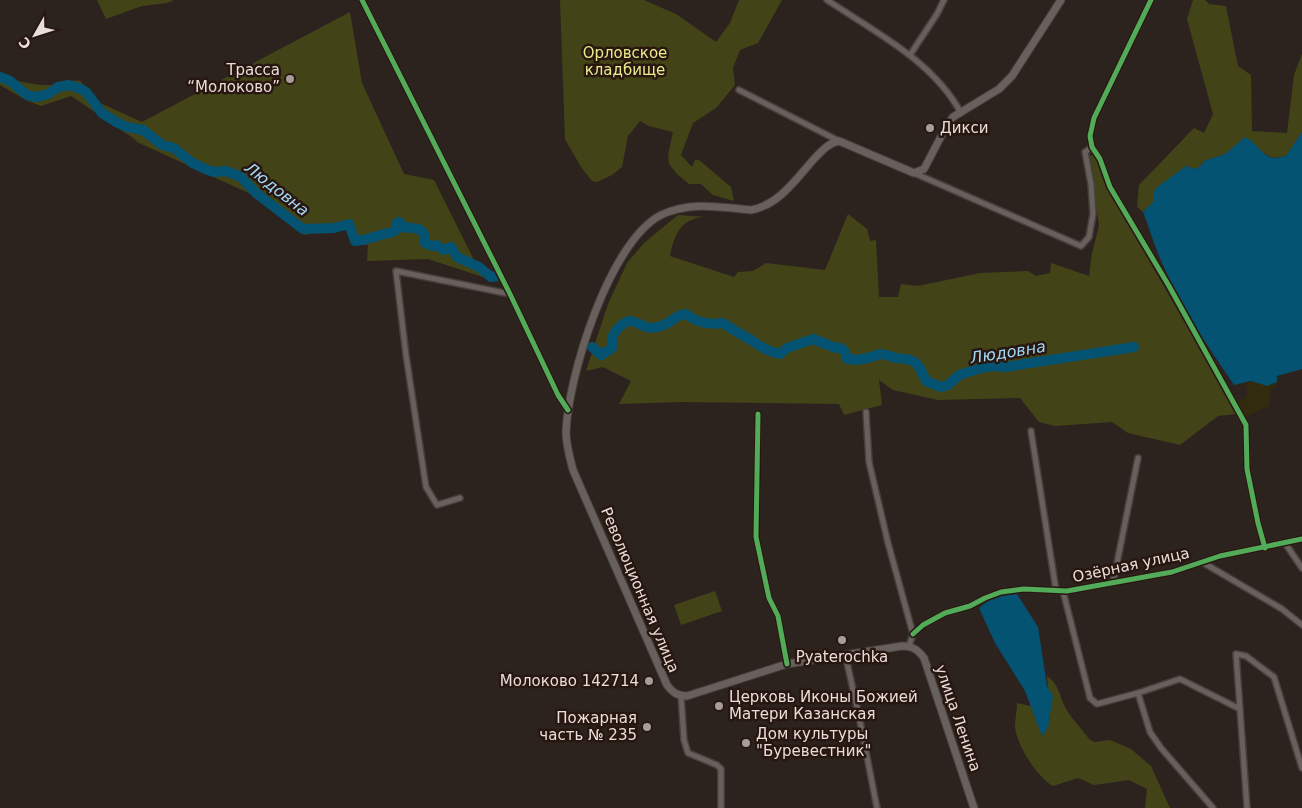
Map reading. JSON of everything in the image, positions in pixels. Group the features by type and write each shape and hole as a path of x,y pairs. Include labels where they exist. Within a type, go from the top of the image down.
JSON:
{"main road":[{"path":"839,141 914,174 924,169 947,125 954,117 999,89 1012,76 1061,0"},
{"name":"Революционная улица","path":"681,696 675,694 666,685 573,470 566,434 570,394 577,369 591,322 600,300 624,253 645,228 660,216 675,210 694,206 751,210 759,208 783,194 828,145 839,141"},
{"path":"681,696 698,693 787,664 909,646"},
{"name":"улица Ленина","path":"909,646 918,650 924,658 974,808"}],"street":[{"path":"362,0 510,294 558,395 568,410"},
{"path":"828,0 910,55 953,98 961,113"},
{"path":"910,55 944,0"},
{"path":"1151,0 1094,118 1090,136 1092,146 1100,159 1110,187 1169,286 1244,422 1248,469 1258,523 1265,548"},
{"path":"739,90 839,141"},
{"path":"914,174 1081,246 1089,237 1093,214 1091,184 1085,152 1092,146"},
{"path":"460,498 437,505 426,487 406,355 396,271 510,294"},
{"path":"866,412 869,462 888,543 913,634 909,646"},
{"path":"758,414 756,537 769,598 778,616 787,664"},
{"path":"1031,431 1056,590"},
{"path":"1113,583 1138,458"},
{"name":"Озёрная улица","path":"913,634 923,625 945,613 970,606 1001,592 1024,589 1063,591 1113,583 1172,572 1220,556 1302,539"},
{"path":"1285,543 1302,568"},
{"path":"1202,562 1282,609 1302,626"},
{"path":"1063,591 1090,698 1097,704 1180,679 1240,709"},
{"path":"845,654 877,808"},
{"path":"1248,808 1236,654 1246,656 1274,677 1302,768"},
{"path":"1138,693 1150,732 1161,748 1212,808"},
{"path":"681,696 684,740 688,753 717,765 721,769 721,808"}],"green space":[{"path":"97,0 174,0 167,3 142,6 106,19"},
{"name":"Орловское кладбище","path":"560,0 644,0 676,14 716,42 730,23 739,0 782,0 758,43 740,50 733,68 735,85 716,108 693,123 681,155 692,167 695,160 699,160 731,187 734,201 713,195 701,184 689,184 677,174 669,164 668,155 673,132 649,126 640,121 628,136 622,167 612,175 597,182 592,181 581,167 565,139"},
{"path":"1193,0 1205,0 1209,4 1226,6 1238,66 1251,75 1252,131 1287,133 1294,75 1302,54 1302,132 1286,156 1273,158 1263,153 1245,138 1225,154 1204,161 1202,165 1195,169 1186,166 1153,193 1153,202 1143,212 1137,207 1139,185 1194,128 1204,133 1213,114 1187,19"},
{"path":"350,12 362,83 404,174 434,180 475,262 498,282 428,259 367,261 368,245 352,244 349,226 304,235 253,195 126,137 139,142 71,96 41,106 0,85 0,74 18,81 40,85 80,81 100,103 142,122"},
{"path":"1093,155 1096,157 1104,182 1237,414 1218,416 1180,445 1128,433 1112,422 1055,426 1039,422 1020,398 938,400 893,390 879,380 882,405 844,415 839,404 680,402 619,404 631,381 603,367 586,371 608,304 627,263 644,243 678,215 705,217 697,218 684,224 674,241 670,256 734,277 738,272 753,271 766,263 825,270 848,214 867,229 870,241 876,240 879,297 898,297 901,284 918,286 980,273 1028,271 1036,276 1050,273 1051,263 1089,276 1092,253 1099,226 1093,180 1087,159"},
{"path":"715,591 722,611 681,625 674,605"},
{"path":"1047,676 1056,686 1067,711 1089,739 1094,742 1110,740 1131,749 1151,766 1170,808 1145,808 1147,789 1129,780 1094,785 1078,778 1053,786 1041,776 1024,752 1015,724 1017,703 1031,706 1042,736 1049,722 1050,715"}],"sand":[{"path":"1251,381 1267,386 1277,382 1277,385 1271,388 1269,406 1245,417 1236,403 1247,396 1246,383"}],"water":[{"path":"1302,132 1302,369 1277,376 1277,382 1267,386 1251,381 1234,385 1203,338 1175,290 1159,256 1143,212 1153,202 1153,193 1157,187 1186,166 1195,169 1202,165 1204,161 1225,154 1245,137 1269,157 1286,156"},
{"path":"1006,594 1017,594 1038,627 1047,686 1053,696 1048,727 1042,736 1025,691 995,643 979,608 989,600"}],"waterway":[{"name":"Людовна","path":"0,77 10,81 27,95 37,97 48,94 58,87 69,85 81,89 86,92 102,113 116,122 127,127 143,130 162,145 174,148 191,162 205,169 214,172 226,171 241,177 256,193 303,229 334,228 349,224 355,241 393,232 396,230 396,224 399,222 405,228 420,230 424,235 425,243 432,246 436,245 444,250 451,247 457,257 479,267 491,277 497,276"},
{"name":"Людовна","path":"592,347 601,355 612,348 614,334 626,322 631,321 647,327 655,327 664,325 682,314 686,314 703,323 723,323 765,349 780,354 787,348 813,339 836,348 841,348 845,352 847,359 864,359 880,354 908,359 919,366 926,381 941,387 948,385 959,375 981,368 1005,367 1134,347"}],"cycle path":[{"path":"362,0 510,294 558,395 568,410"},
{"path":"1151,0 1094,118 1090,136 1092,147 1100,159 1110,187 1169,286 1246,425 1247,469 1265,548"},
{"path":"758,414 756,537 769,598 778,616 787,664"},
{"path":"913,634 923,625 945,613 970,606 1001,592 1024,589 1067,591 1172,572 1220,556 1302,539"}],"place":[{"name":"Трасса “Молоково”","path":"290,79"},
{"name":"Дикси","path":"930,128"},
{"name":"Pyaterochka","path":"842,640"},
{"name":"Молоково 142714","path":"649,681"},
{"name":"Церковь Иконы Божией Матери Казанская","path":"719,706"},
{"name":"Пожарная часть № 235","path":"647,727"},
{"name":"Дом культуры \"Буревестник\"","path":"746,743"}]}
